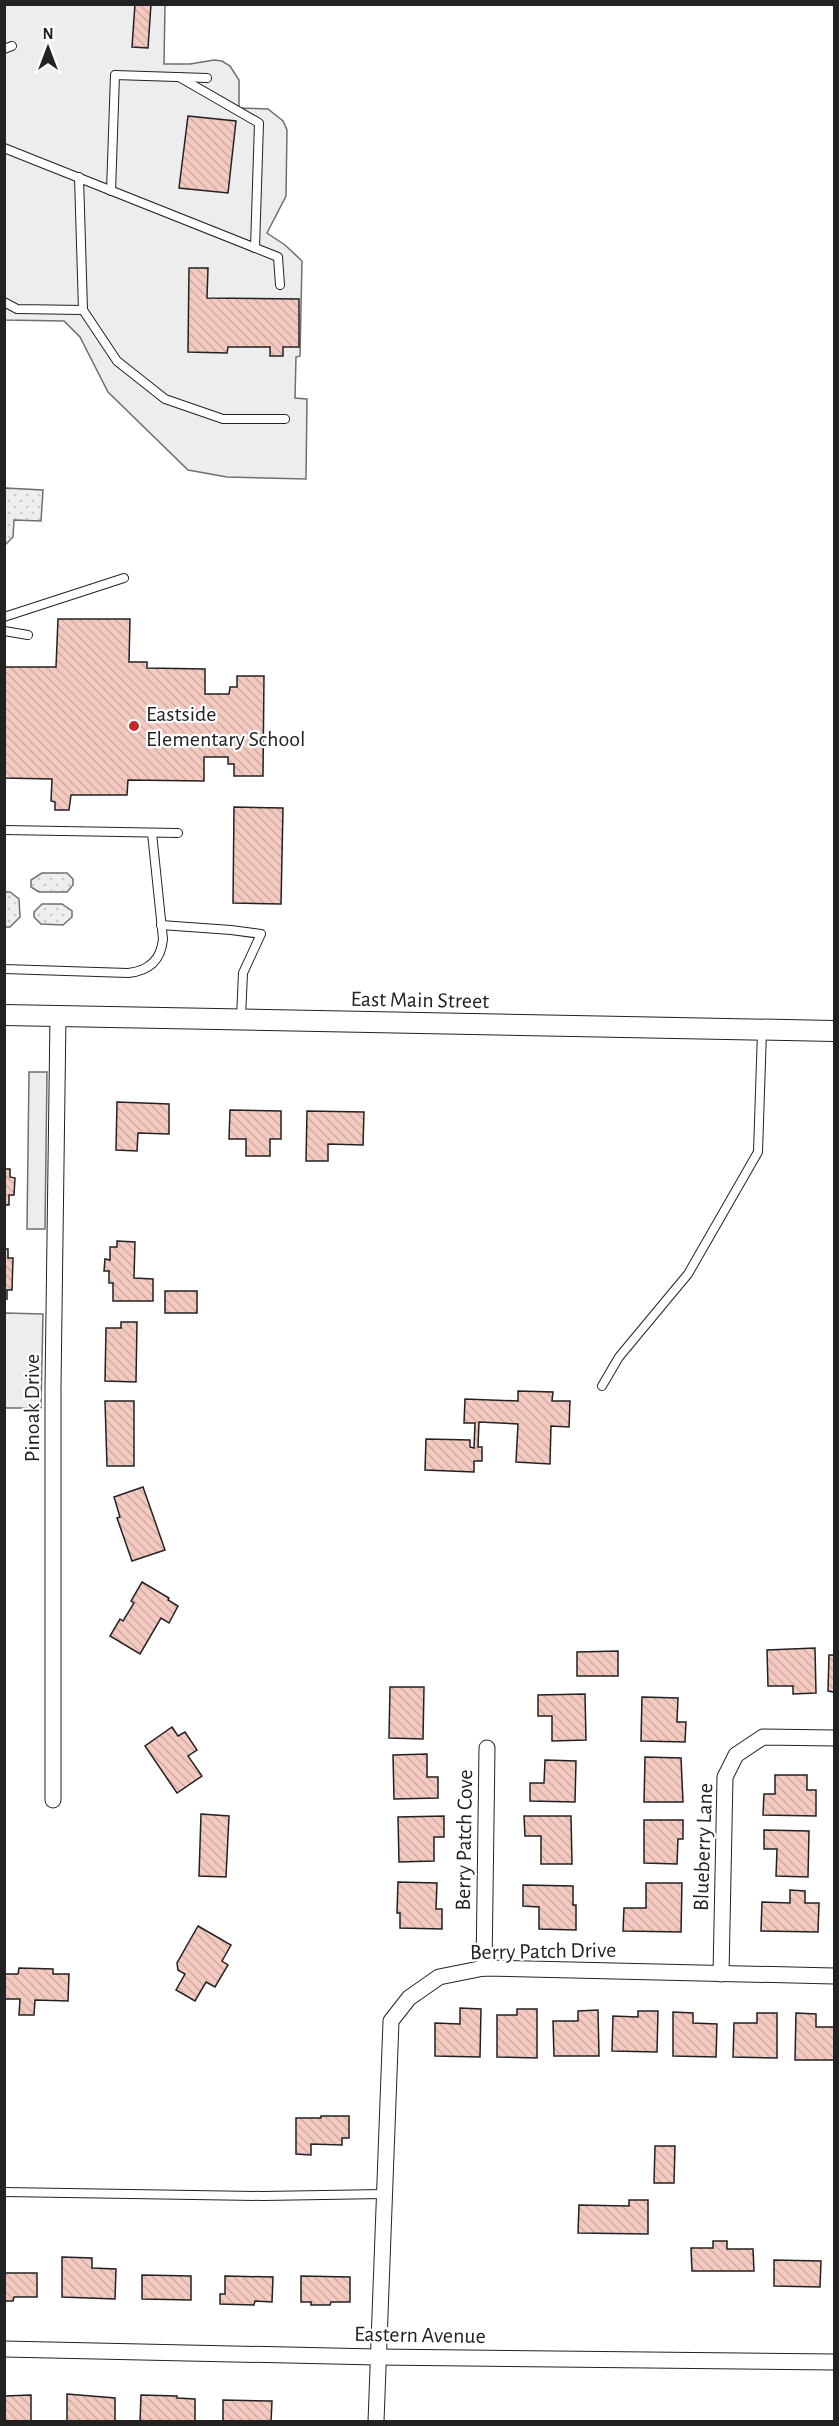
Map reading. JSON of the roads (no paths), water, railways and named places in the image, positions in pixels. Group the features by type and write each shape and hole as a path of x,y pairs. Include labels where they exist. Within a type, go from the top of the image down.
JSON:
{"street":[{"name":"East Main Street","path":"4,1015 834,1031"},
{"name":"Pinoak Drive","path":"53,1800 53,1388 58,1016"},
{"name":"Blueberry Lane","path":"721,1974 725,1777 736,1755 763,1737 834,1738"},
{"name":"Berry Patch Cove","path":"484,1968 487,1748"},
{"name":"Berry Patch Drive","path":"376,2421 391,2021 409,1998 438,1977 484,1968 834,1976"},
{"name":"Eastern Avenue","path":"4,2349 377,2357 834,2362"}],"lane":[{"path":"111,190 115,75 207,78"},
{"path":"179,77 259,123 255,248"},
{"path":"4,147 278,257 280,285"},
{"path":"79,177 83,310 117,361 165,399 223,419 285,419"},
{"path":"4,302 18,309 83,310"},
{"path":"4,617 124,579"},
{"path":"4,631 28,635"},
{"path":"4,830 178,833"},
{"path":"4,969 139,972 149,968 157,960 162,950 163,939 152,833"},
{"path":"161,925 261,934 243,973 241,1019"},
{"path":"602,1386 619,1357 688,1274 758,1152 762,1029"},
{"path":"4,2192 263,2196 384,2194"}],"place":[{"name":"Eastside Elementary School","path":"134,726"}]}
